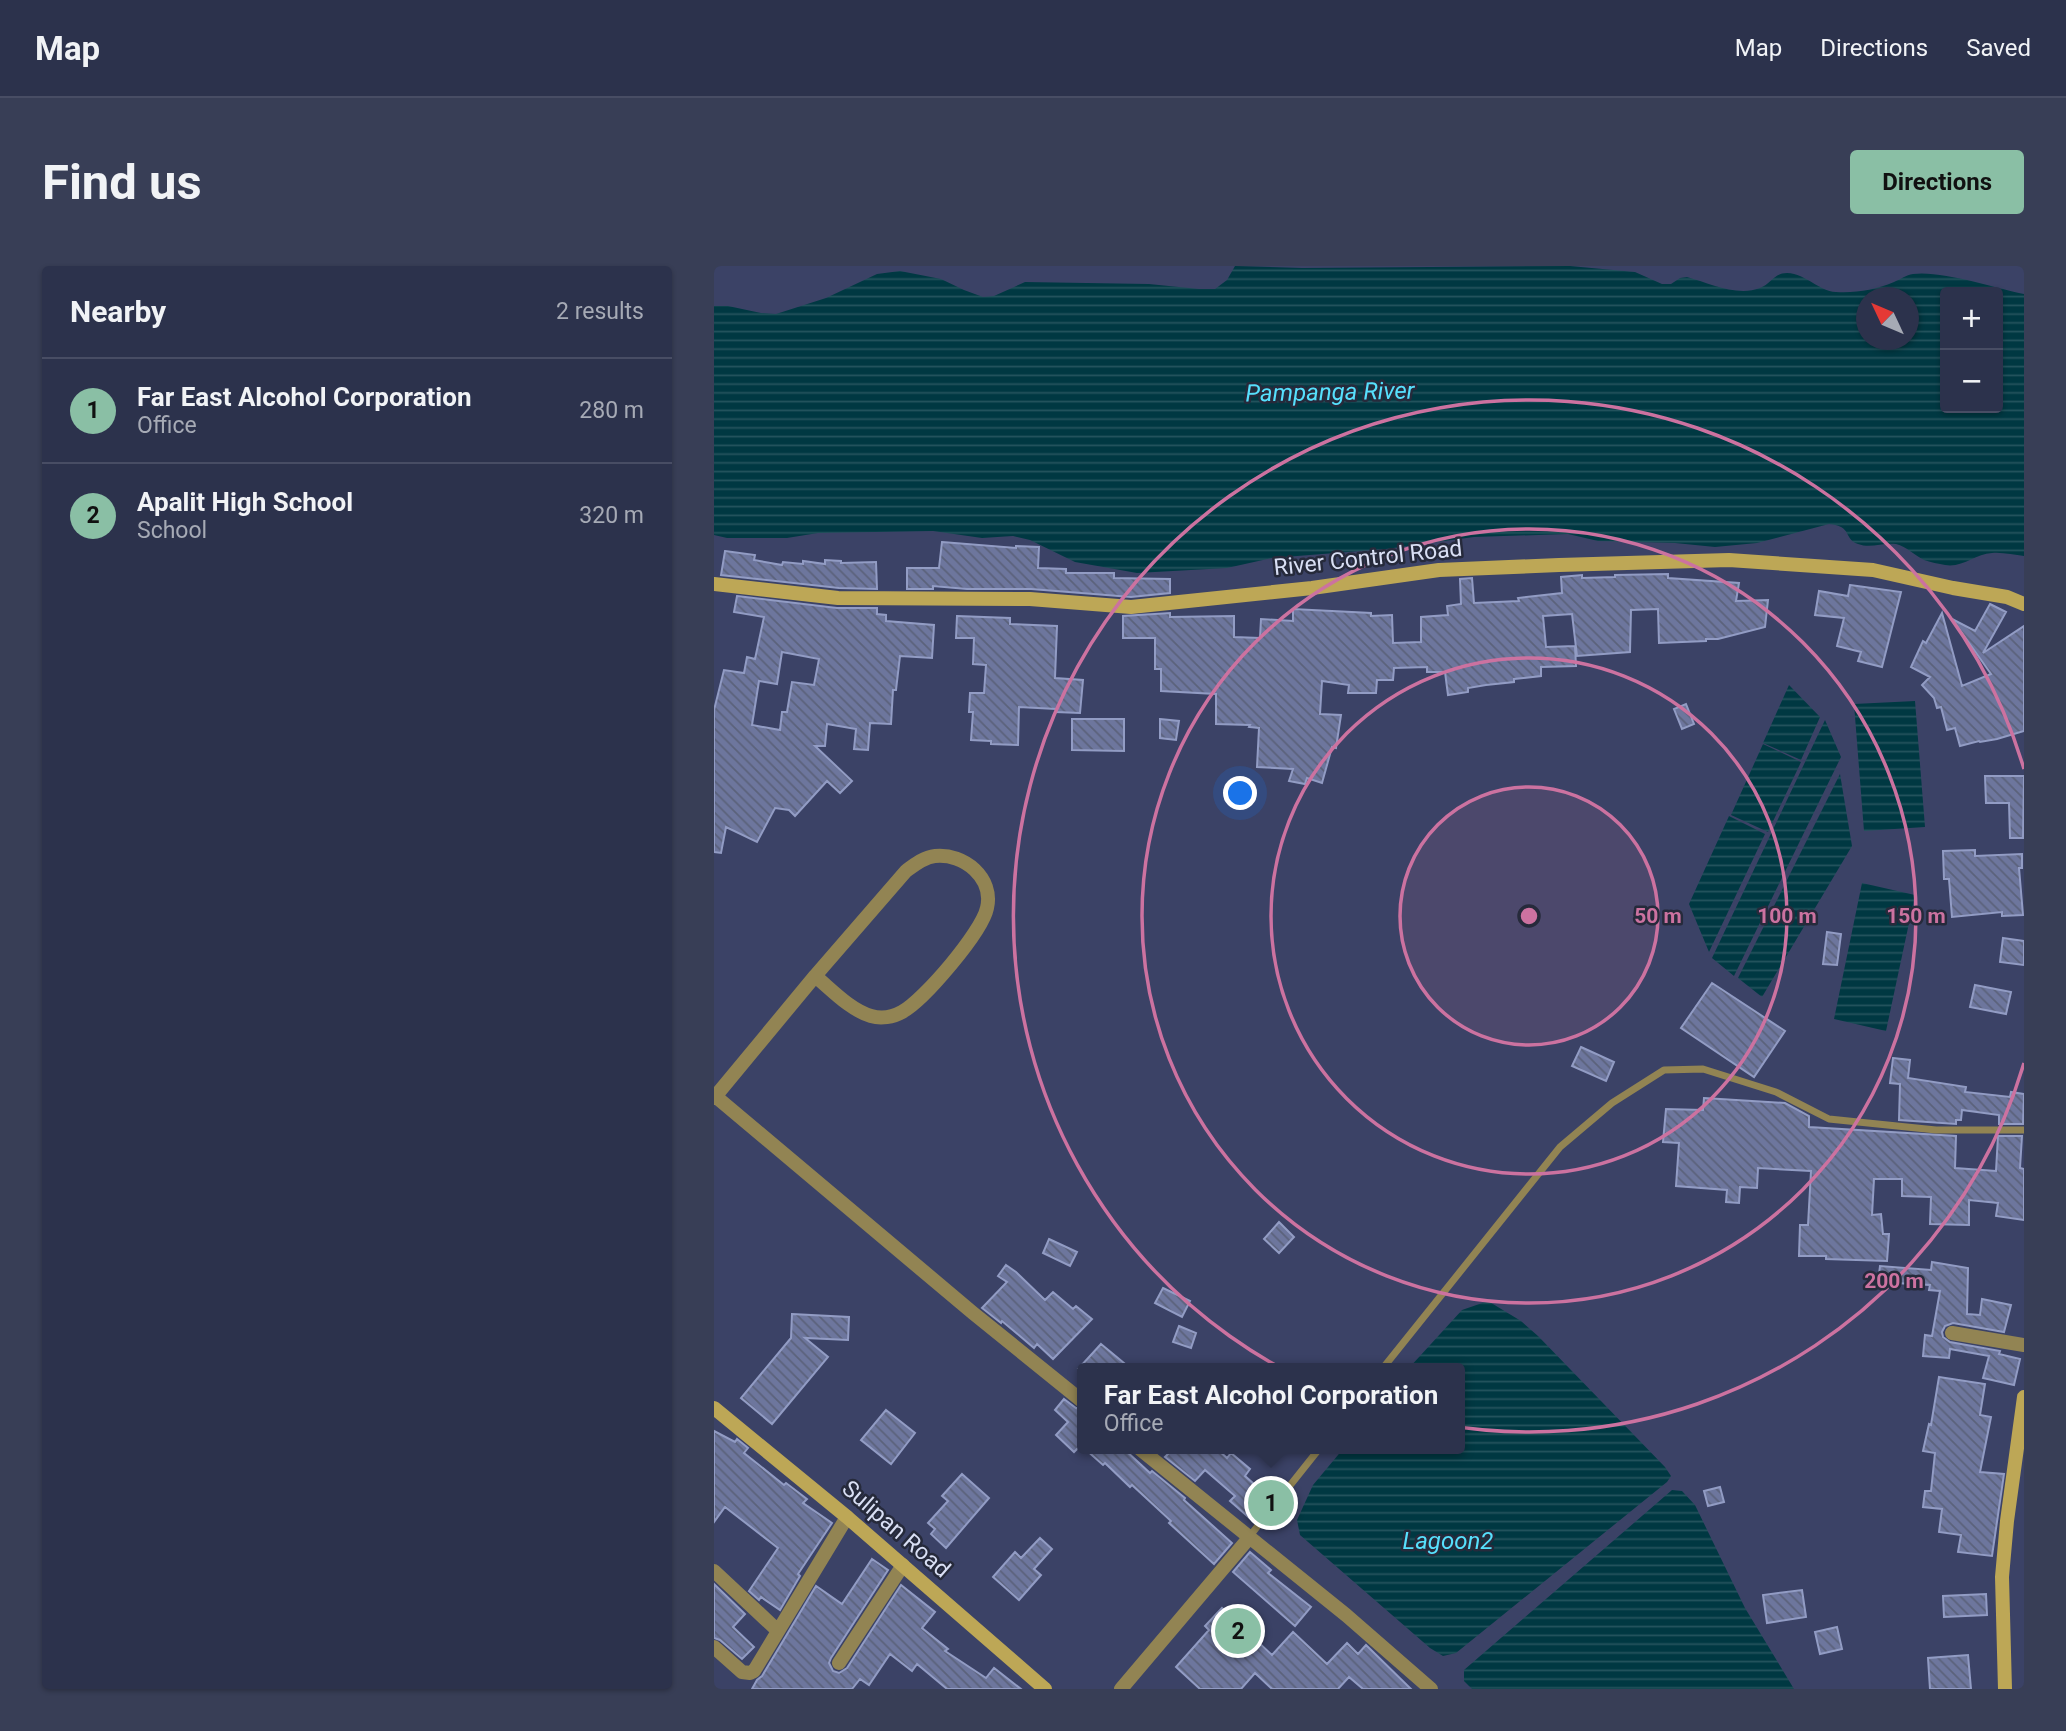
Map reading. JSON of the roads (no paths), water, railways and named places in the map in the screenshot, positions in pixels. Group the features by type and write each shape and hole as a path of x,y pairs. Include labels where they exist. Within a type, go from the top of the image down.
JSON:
{"street":[{"name":"River Control Road","path":"714,584 838,598 1030,598 1131,607 1312,588 1439,570 1729,560 1874,570 1953,589 2007,597 2024,604"},
{"path":"815,975 860,1012 873,1017 888,1017 903,1012 920,998 979,926 987,910 988,895 985,883 976,870 964,862 948,857 933,856 917,863 893,884 815,975 715,1096 1077,1397"},
{"path":"1952,1333 2024,1345"},
{"path":"2005,1689 2002,1577 2024,1397"},
{"name":"Sulipan Road","path":"714,1408 847,1517 1045,1689"},
{"path":"1146,1454 1346,1615 1431,1689"},
{"path":"714,1647 742,1672 750,1673 757,1667 847,1517"},
{"path":"1121,1689 1249,1538"},
{"path":"839,1663 903,1565"},
{"path":"714,1571 777,1630"}],"lane":[{"path":"1387,1363 1560,1147 1612,1103 1664,1070 1703,1069 1776,1092 1829,1119 1936,1130 2024,1130"},
{"path":"1249,1538 1315,1454"}],"water":[{"name":"Pampanga River","path":"1235,266 1570,266 1635,272 1662,284 1671,284 1687,277 1742,291 1760,288 1779,275 1787,273 1801,276 1830,291 1856,291 1856,350 1919,350 1919,287 1880,287 1910,275 1924,273 1995,287 1940,287 1940,413 2003,413 2003,289 2024,294 2024,556 1992,553 1958,565 1945,565 1924,560 1896,544 1858,544 1853,542 1842,527 1829,524 1757,543 1715,547 1598,541 1568,534 1474,537 1386,549 1272,558 1227,568 1137,573 1075,562 1030,540 1013,536 982,538 933,531 818,533 787,538 727,538 714,535 714,306 776,314 826,298 877,274 900,271 941,279 983,297 994,296 1025,282 1149,284 1215,289 1227,280"},
{"path":"1789,685 1820,717 1801,760 1763,743"},
{"path":"1915,701 1925,827 1864,831 1854,704"},
{"path":"1825,720 1841,757 1734,976 1712,958"},
{"path":"1763,744 1801,762 1768,832 1731,815"},
{"path":"1840,774 1852,846 1762,997 1738,978"},
{"path":"1729,816 1765,834 1709,952 1689,904"},
{"path":"1862,883 1915,895 1886,1031 1834,1019"},
{"name":"Lagoon2","path":"1488,1301 1521,1321 1671,1476 1456,1653 1443,1656 1430,1648 1300,1535 1297,1520 1313,1485 1339,1454 1465,1454 1465,1363 1414,1363 1462,1310"},
{"path":"1672,1490 1682,1491 1695,1505 1745,1608 1794,1689 1472,1689 1464,1681 1464,1670"}],"place":[{"name":"Far East Alcohol Corporation","path":"1271,1503"},
{"name":"Apalit High School","path":"1238,1631"}]}
